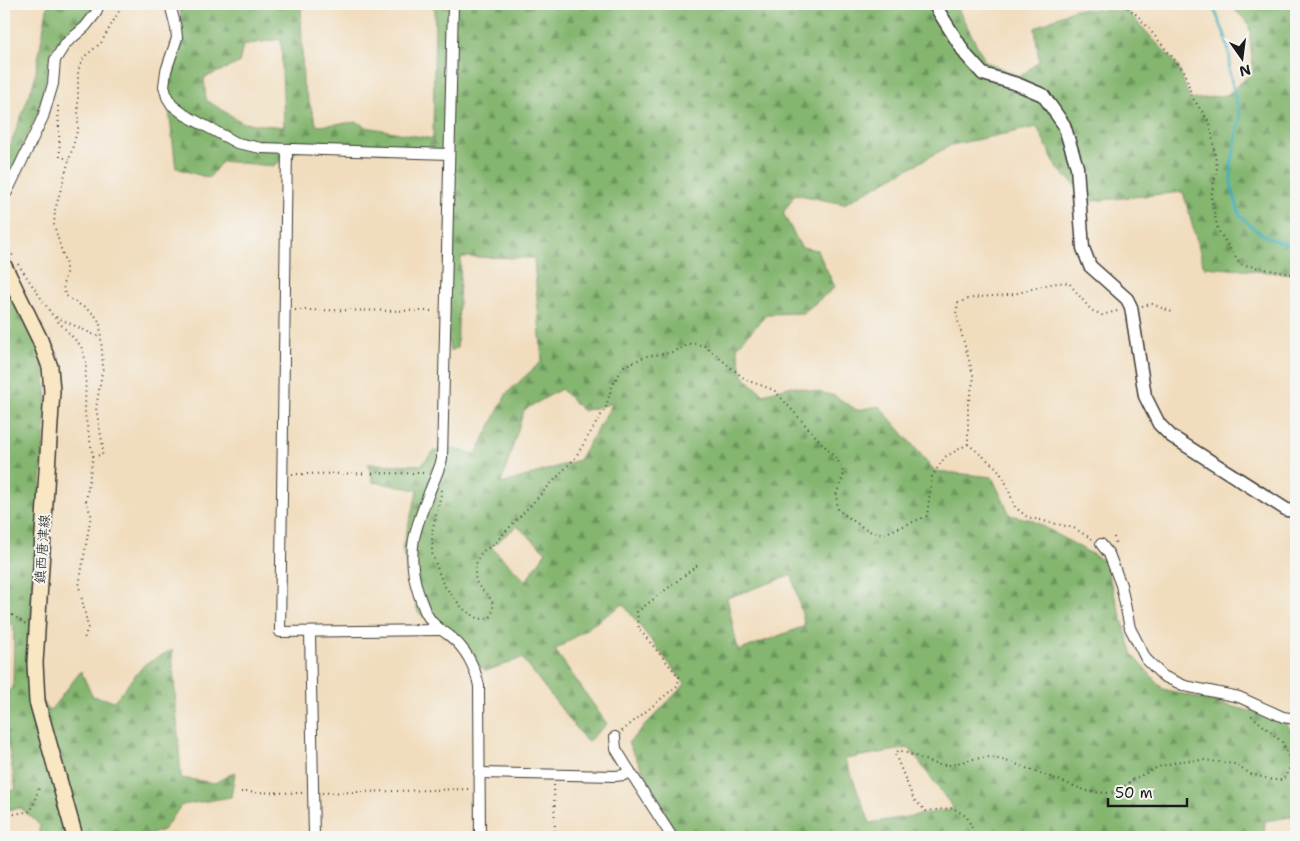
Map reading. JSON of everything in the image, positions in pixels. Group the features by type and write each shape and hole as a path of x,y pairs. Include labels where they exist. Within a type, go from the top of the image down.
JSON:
{"main road":[{"name":"鎮西唐津線","path":"4,266 40,340 50,367 52,391 35,663 37,700 75,837"}],"street":[{"path":"4,195 43,117 53,84 55,60 65,44 85,28 100,4"},
{"path":"170,4 177,38 166,70 164,86 166,97 172,105 185,115 237,143 262,148 449,154"},
{"path":"454,4 442,459 439,471 420,515 411,560 422,605 440,630 450,636 464,649 476,671 479,686 480,837"},
{"path":"934,4 966,55 984,74 1017,84 1043,96 1064,125 1077,167 1083,248 1090,266 1131,307 1146,396 1159,424 1171,436 1195,452 1228,471 1287,510 1296,511"},
{"path":"287,149 280,632 440,630"},
{"path":"1100,544 1109,554 1121,585 1130,628 1146,659 1163,676 1184,686 1239,697 1283,717 1296,719"},
{"path":"310,633 314,837"},
{"path":"615,738 616,749 672,837"},
{"path":"479,773 615,776 624,775 629,770"}],"path":[{"path":"93,456 102,455 96,408 103,367 100,323 94,314 65,295 63,285 66,265 54,225 54,218 78,128 78,71 84,56 101,43 123,4"},
{"path":"1124,4 1138,16 1185,72 1192,97 1210,123 1217,168 1210,197 1218,230 1240,264 1295,275"},
{"path":"58,104 60,157 69,159"},
{"path":"4,242 53,316 81,346 86,362 85,415 93,456 86,501 91,515 79,586 88,627 84,639"},
{"path":"968,444 968,404 974,378 956,314 958,303 970,297 1009,295 1056,282 1069,283 1091,310 1102,315 1131,307 1152,304 1172,312"},
{"path":"285,310 445,311"},
{"path":"53,316 101,338"},
{"path":"282,474 420,474 439,471 446,475 432,532 432,553 443,584 463,609 479,619 490,618 494,611 492,600 476,583 475,569 481,552 493,546 575,458 606,407 612,386 624,366 647,356 670,353 692,343 705,346 746,380 774,390 838,461 844,474 836,495 838,510 868,530 884,534 927,516 932,476 945,457 968,444"},
{"path":"968,444 997,468 1005,481 1015,507 1027,517 1074,528 1100,544"},
{"path":"615,738 678,685 679,677 639,629 637,612 699,564"},
{"path":"4,609 24,624 37,627"},
{"path":"976,837 966,817 953,808 926,812 914,800 895,754 899,750 938,765 950,765 991,757 1013,763 1090,792 1108,793 1119,791 1132,780 1158,767 1181,761 1204,760 1234,764 1258,776 1273,780 1283,780 1292,764 1282,742 1250,713"},
{"path":"554,775 555,837"},
{"path":"4,816 31,811 39,788"},
{"path":"241,792 313,794 480,789"}],"green space":[{"path":"48,4 95,4 93,10 52,48 40,107 4,188 4,162 34,82"},
{"path":"179,4 354,4 301,7 303,84 317,126 357,122 366,127 433,139 435,8 421,4 957,4 985,61 1020,77 1039,61 1035,28 1074,9 1127,11 1178,66 1190,100 1227,95 1253,72 1249,24 1229,4 1296,4 1296,274 1204,267 1183,192 1092,201 1058,169 1037,127 951,145 844,204 795,194 783,213 801,247 817,250 835,287 803,313 767,314 737,347 743,376 763,394 792,386 835,396 857,410 879,406 935,471 992,477 1010,515 1032,520 1104,561 1133,655 1163,689 1285,720 1296,741 1296,816 1265,821 1264,837 678,837 628,743 685,684 623,604 555,650 607,724 587,742 522,658 486,671 418,612 402,548 418,490 373,482 368,464 421,465 433,452 448,448 476,454 507,393 542,361 534,258 461,257 457,348 450,351 442,310 452,155 303,148 273,166 222,161 209,178 176,168 165,75 182,21","holes":["281,39 284,127 243,123 206,100 204,78 239,63 243,45","561,389 583,411 613,403 579,460 501,484 524,410","517,526 546,552 526,581 491,547","792,575 805,626 738,651 727,598","909,748 954,809 870,823 845,759"]},
{"path":"7,282 43,359 47,398 27,673 49,712 81,671 92,696 114,701 145,664 172,650 181,778 215,783 235,772 231,797 182,805 163,830 145,837 38,837 40,825 21,808 4,810 4,791 16,790 6,731 4,731 4,693 13,688 14,628 4,617 4,284"}],"waterway":[{"path":"1212,4 1225,35 1230,58 1229,70 1240,117 1231,166 1231,184 1240,216 1257,231 1273,240 1296,246"}]}
